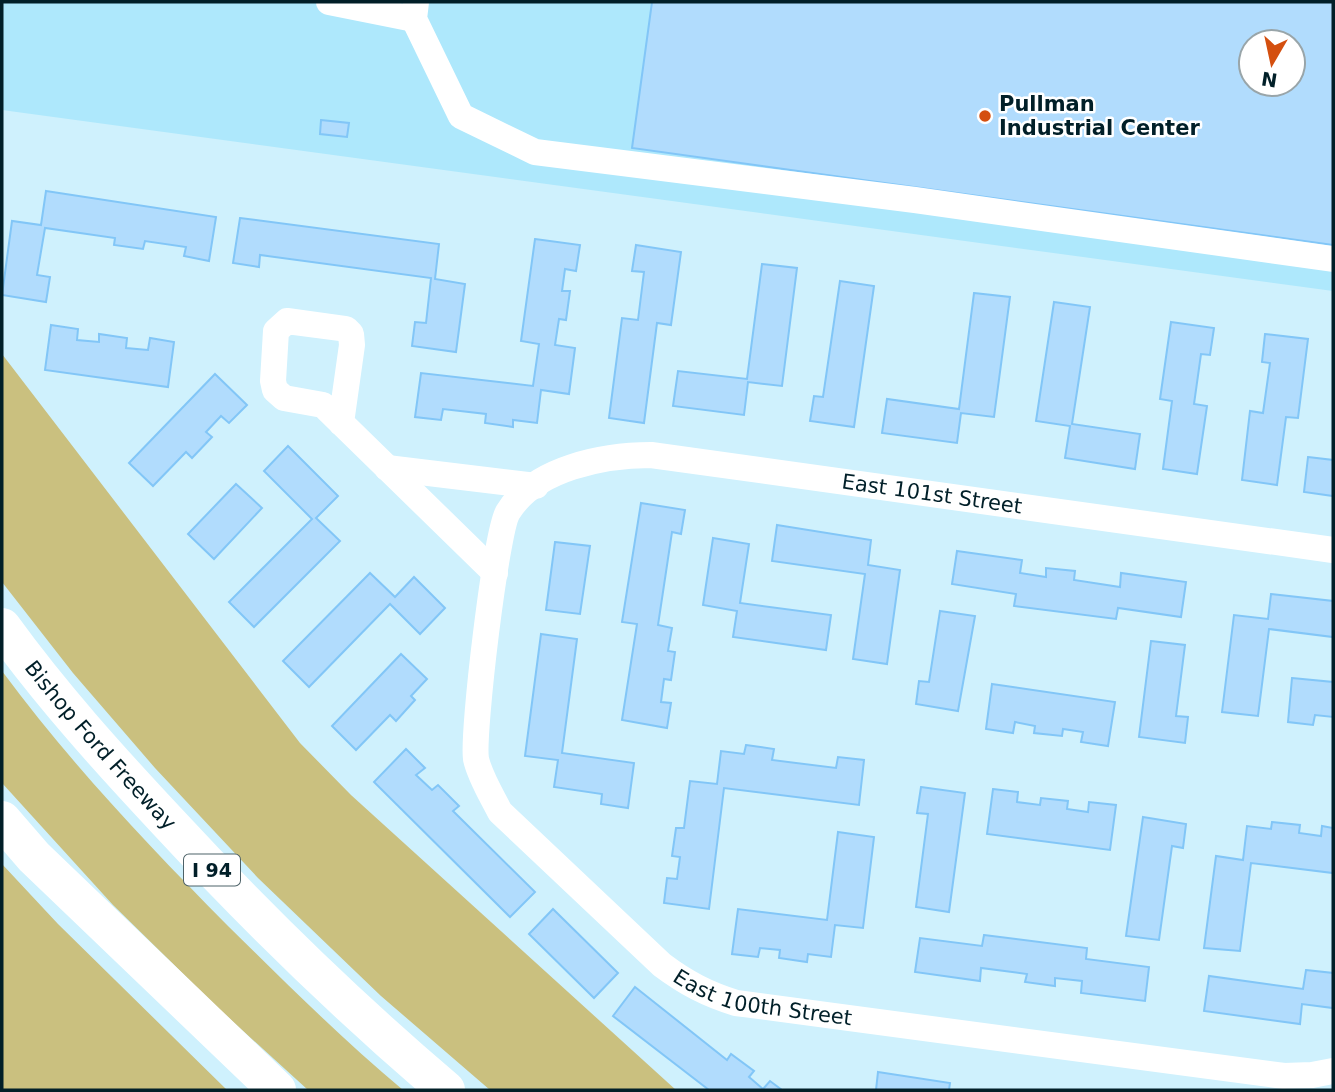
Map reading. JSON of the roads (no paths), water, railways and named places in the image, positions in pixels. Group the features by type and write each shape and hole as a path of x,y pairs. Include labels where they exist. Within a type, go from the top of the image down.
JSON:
{"highway":[{"name":"Bishop Ford Freeway","path":"2,627 32,668 105,754 242,902 390,1042 446,1090"},
{"path":"2,820 34,857 277,1090"}],"street":[{"path":"328,2 415,11 461,116 535,152 915,200 1333,259"},
{"path":"332,414 495,573"},
{"name":"East 101st Street","path":"495,573 502,530 508,513 522,496 536,485 559,472 589,461 620,455 651,454 1333,550"},
{"path":"387,468 536,485"},
{"name":"East 100th Street","path":"495,573 476,725 476,759 486,785 500,812 662,965 684,982 707,994 736,1003 1284,1076 1333,1071"}],"place":[{"name":"Pullman Industrial Center","path":"985,116"}]}
